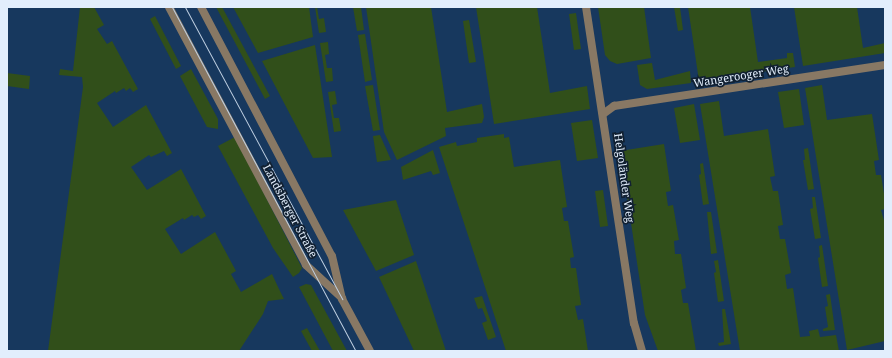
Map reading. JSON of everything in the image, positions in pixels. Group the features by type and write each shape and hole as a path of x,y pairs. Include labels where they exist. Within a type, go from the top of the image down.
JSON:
{"street":[{"name":"Landsberger Straße","path":"169,7 306,265 342,299"},
{"name":"Landsberger Straße","path":"201,7 332,256 342,299"},
{"name":"Helgoländer Weg","path":"586,7 634,323 642,351"},
{"name":"Wangerooger Weg","path":"603,114 614,106 885,66"},
{"path":"342,299 370,351"}],"green space":[{"path":"80,7 94,7 104,25 97,29 107,44 112,41 138,89 133,92 130,88 126,91 124,88 116,93 115,91 97,103 113,127 146,105 172,153 167,156 164,151 151,157 149,155 131,167 147,190 181,169 206,216 201,219 198,215 194,217 192,215 184,220 183,218 165,229 181,254 215,232 236,271 231,274 241,292 272,274 284,299 268,301 263,314 239,351 48,351 83,87 82,77 59,75 60,69 73,71"},
{"path":"216,7 222,7 270,96 265,99"},
{"path":"233,7 309,7 313,37 258,53"},
{"path":"315,7 317,7 319,19 324,18 326,32 319,33"},
{"path":"353,7 361,7 364,30 357,31"},
{"path":"366,7 431,7 447,112 482,104 484,117 482,123 445,128 446,136 397,160 384,132"},
{"path":"476,7 537,7 550,93 587,86 590,109 494,124"},
{"path":"598,7 644,7 651,58 617,64 610,61 605,55"},
{"path":"674,7 680,7 683,30 678,31"},
{"path":"688,7 750,7 758,62 787,58 787,53 793,53 795,67 699,81"},
{"path":"794,7 857,7 863,48 885,43 885,53 803,66"},
{"path":"576,13 581,49 574,50 569,14"},
{"path":"155,16 181,66 176,69 150,19"},
{"path":"469,20 476,62 469,63 463,21"},
{"path":"365,34 372,80 365,82 358,35"},
{"path":"328,42 329,54 325,55 327,68 332,68 333,81 326,82 320,43"},
{"path":"315,45 332,157 313,158 262,61"},
{"path":"652,63 655,80 690,71 691,83 647,89 640,85 637,65"},
{"path":"191,69 218,119 218,129 207,127 180,76"},
{"path":"7,73 30,76 29,89 7,86"},
{"path":"373,85 380,130 373,131 365,86"},
{"path":"822,85 827,120 872,114 879,160 874,161 876,175 881,175 885,200 885,209 881,210 885,224 885,341 847,350 805,88"},
{"path":"799,89 804,125 784,128 778,92"},
{"path":"335,91 337,104 332,105 334,118 339,118 341,131 334,132 328,92"},
{"path":"719,101 724,136 768,129 775,176 770,177 773,191 778,191 783,225 778,226 780,239 785,239 791,273 785,275 787,289 793,288 800,337 810,336 809,331 818,329 820,337 836,335 839,351 740,351 700,104"},
{"path":"694,104 700,140 680,143 674,108"},
{"path":"592,120 598,158 577,161 571,123"},
{"path":"504,134 504,138 509,137 514,167 560,160 567,207 562,208 564,221 568,221 574,257 570,258 571,268 576,268 581,305 575,306 578,320 583,319 588,351 506,351 439,147 456,142 457,146 477,142 477,138"},
{"path":"380,135 391,160 377,162 373,136"},
{"path":"235,137 302,268 299,273 293,277 273,248 218,146"},
{"path":"664,144 671,191 666,192 668,206 673,205 679,240 674,241 675,254 681,254 686,288 681,290 683,303 688,303 696,351 658,351 645,315 620,151"},
{"path":"808,148 814,189 808,190 803,160 805,160 804,149"},
{"path":"433,150 440,173 433,175 431,171 403,180 401,167"},
{"path":"703,163 709,204 703,205 699,175 701,174 700,164"},
{"path":"603,190 608,226 600,227 595,191"},
{"path":"812,197 815,197 821,238 815,239 810,209 813,208"},
{"path":"396,200 414,255 376,271 343,210"},
{"path":"707,212 711,212 717,253 711,254"},
{"path":"822,245 828,286 822,287 818,258 820,257 819,246"},
{"path":"718,260 724,301 718,302 714,261"},
{"path":"416,261 446,351 414,351 379,277"},
{"path":"306,284 311,285 347,351 333,351 299,287"},
{"path":"830,294 835,330 823,331 823,329 828,327 825,307 828,306 826,295"},
{"path":"482,296 496,337 488,340 482,323 487,321 482,308 478,309 474,298"},
{"path":"722,309 725,309 731,344 719,346 718,343 724,342"},
{"path":"307,328 320,351 312,351 301,331"}],"tram line":[{"path":"172,7 356,351"},
{"path":"185,7 342,299"}]}
